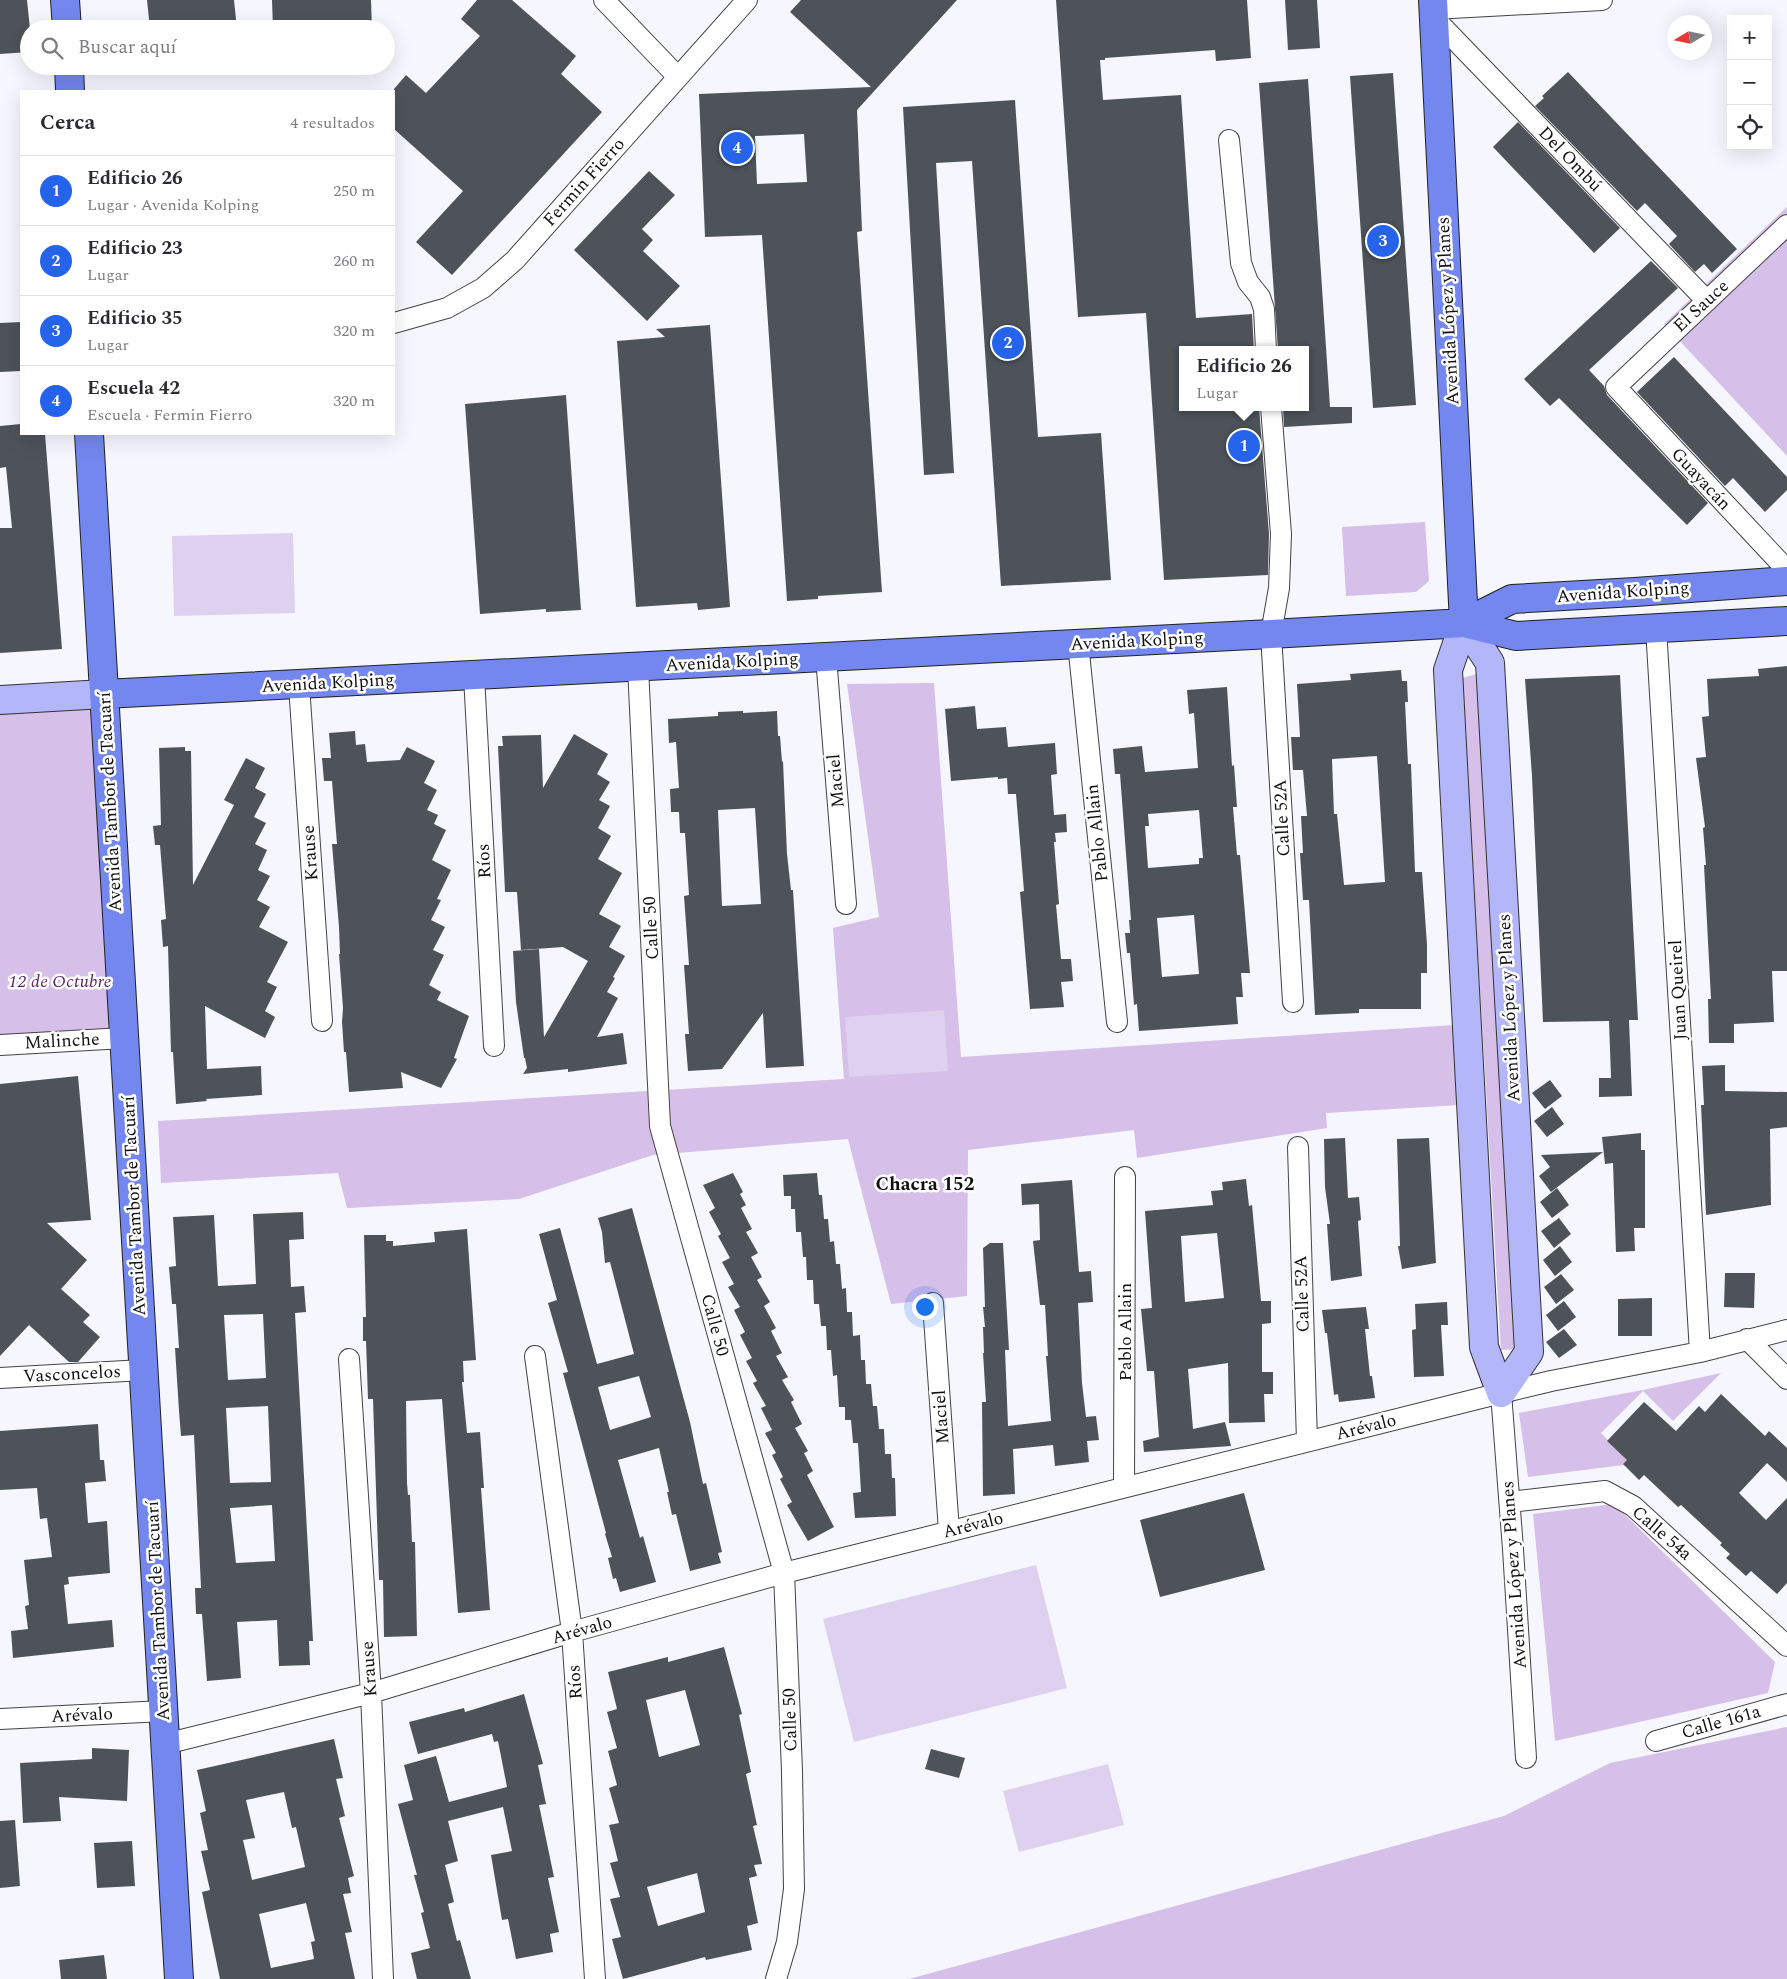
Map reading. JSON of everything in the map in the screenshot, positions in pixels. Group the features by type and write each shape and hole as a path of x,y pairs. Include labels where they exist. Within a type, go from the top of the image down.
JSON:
{"main road":[{"path":"65,0 66,20"},
{"name":"Avenida López y Planes","path":"1433,9 1464,623 1448,670 1484,1347 1501,1393"},
{"path":"69,75 70,90"},
{"name":"Avenida Tambor de Tacuarí","path":"89,435 179,1979"},
{"name":"Avenida Kolping","path":"1464,623 1512,599 1787,581"},
{"name":"Avenida Kolping","path":"0,700 1464,623 1516,636 1787,621"},
{"name":"Avenida López y Planes","path":"1464,623 1490,663 1529,1352 1501,1393"}],"street":[{"path":"604,0 678,77"},
{"name":"Fermin Fierro","path":"395,324 447,308 483,288 515,260 747,0"},
{"path":"1433,9 1602,0"},
{"name":"Del Ombú","path":"1433,9 1707,301"},
{"path":"1229,140 1240,263 1248,282 1260,297 1264,309 1266,346"},
{"name":"El Sauce","path":"1616,388 1787,225"},
{"name":"Guayacán","path":"1616,388 1787,570"},
{"name":"Calle 52A","path":"1271,411 1281,534 1279,588 1271,634 1293,1002"},
{"name":"Juan Queirel","path":"1656,628 1700,1352"},
{"name":"Pablo Allain","path":"1078,643 1116,1022"},
{"name":"Maciel","path":"826,657 846,904"},
{"name":"Calle 50","path":"638,667 660,1126 784,1573 792,1771 794,1889 788,1942 776,1979"},
{"name":"Ríos","path":"474,676 494,1046"},
{"name":"Krause","path":"299,685 322,1021"},
{"name":"Malinche","path":"0,1044 124,1038"},
{"name":"Calle 52A","path":"1298,1146 1307,1441"},
{"name":"Pablo Allain","path":"1124,1487 1125,1177"},
{"name":"Maciel","path":"934,1303 949,1531"},
{"name":"Arévalo","path":"165,1744 371,1694 572,1632 784,1573 1501,1393 1551,1381 1700,1352 1787,1330"},
{"path":"1747,1339 1787,1380"},
{"name":"Ríos","path":"535,1356 572,1632 595,1979"},
{"name":"Krause","path":"349,1359 371,1694 383,1979"},
{"name":"Vasconcelos","path":"0,1378 143,1370"},
{"name":"Avenida López y Planes","path":"1501,1393 1510,1502 1526,1758"},
{"name":"Calle 54a","path":"1510,1502 1605,1491 1633,1506 1787,1646"},
{"name":"Calle 161a","path":"1656,1741 1787,1704"},
{"name":"Arévalo","path":"0,1719 164,1711"}],"green space":[{"path":"1787,207 1787,456 1664,324"},
{"path":"1425,522 1429,581 1416,592 1346,596 1342,527"},
{"path":"1480,673 1516,1349 1501,1350 1462,678"},
{"path":"934,683 961,1057 1455,1025 1460,1105 1326,1113 1327,1128 1137,1158 1134,1130 968,1150 967,1296 891,1304 848,1139 653,1155 519,1199 347,1208 338,1173 161,1183 158,1121 844,1079 833,928 879,917 847,684"},
{"name":"12 de Octubre","path":"104,694 124,1038 0,1045 0,700"},
{"path":"1721,1373 1673,1421 1643,1391 1601,1433 1631,1464 1528,1477 1519,1413 1643,1390"},
{"path":"1614,1504 1775,1662 1768,1693 1555,1741 1533,1514"},
{"path":"1787,1727 1787,1979 909,1979 1504,1816 1610,1763"}],"shaded area":[{"path":"293,533 295,613 174,616 172,536"},
{"path":"944,1010 948,1071 849,1077 845,1017"},
{"path":"1036,1565 1067,1688 854,1742 823,1619"},
{"path":"1108,1764 1124,1825 1019,1852 1003,1791"}],"building":[{"path":"0,0 27,0 29,20 20,20 20,53 0,54"},
{"path":"147,0 234,0 236,20 149,20"},
{"path":"272,0 371,0 372,20 273,20"},
{"path":"477,0 512,0 576,56 561,74 602,112 452,275 416,242 463,191 395,130 394,89 406,75 426,93 480,36 461,19"},
{"path":"801,0 957,0 857,110 862,231 857,232 882,592 818,596 818,599 787,601 762,235 705,237 699,94 871,87 790,12","holes":["804,134 807,182 757,184 755,136"]},
{"path":"1056,0 1247,0 1251,58 1216,61 1215,50 1105,58 1105,60 1100,60 1103,100 1181,95 1196,318 1252,314 1254,346 1179,346 1179,411 1259,411 1269,534 1268,575 1164,580 1146,313 1078,317"},
{"path":"1285,0 1317,0 1320,48 1288,50"},
{"path":"1568,72 1737,249 1712,273 1704,264 1695,272 1669,244 1677,236 1645,203 1637,211 1535,106 1544,98 1542,96"},
{"path":"1393,73 1416,405 1373,408 1350,76"},
{"path":"1308,79 1330,407 1352,407 1352,423 1284,427 1283,411 1309,411 1309,346 1278,346 1259,83"},
{"path":"1015,100 1038,437 1101,433 1111,580 1001,586 972,161 936,163 954,473 924,475 903,107"},
{"path":"1518,122 1620,228 1594,253 1493,147"},
{"path":"649,171 675,195 642,229 653,240 643,251 680,286 647,321 574,250"},
{"path":"1651,261 1678,288 1589,370 1604,386 1607,395 1708,503 1687,525 1559,398 1550,406 1524,379"},
{"path":"20,322 20,371 0,372 0,323"},
{"path":"710,325 730,607 698,610 697,603 636,607 617,341 665,337 656,329"},
{"path":"1674,357 1787,477 1787,490 1765,512 1733,478 1725,486 1637,392"},
{"path":"566,395 581,610 546,612 546,609 480,614 465,404"},
{"path":"20,424 20,435 45,435 62,649 0,653 0,528 12,528 6,467 0,468 0,426"},
{"path":"1787,666 1787,971 1772,971 1774,1022 1734,1024 1734,1043 1709,1043 1708,999 1711,999 1704,865 1706,865 1703,828 1705,827 1696,758 1706,757 1702,717 1709,716 1707,679 1759,676 1758,669"},
{"path":"1401,670 1402,681 1407,681 1408,702 1405,702 1408,764 1411,764 1415,872 1422,872 1427,973 1421,973 1421,1009 1359,1009 1359,1013 1315,1015 1309,900 1303,900 1300,853 1303,853 1301,816 1307,816 1303,770 1293,770 1291,737 1300,737 1297,684 1351,680 1350,674","holes":["1377,756 1385,882 1344,885 1337,814 1334,814 1332,759"]},
{"path":"1620,675 1638,1020 1629,1020 1632,1096 1599,1097 1599,1078 1611,1078 1609,1021 1543,1022 1532,776 1525,679"},
{"path":"1227,687 1232,766 1234,765 1237,807 1233,807 1237,855 1240,855 1250,973 1241,973 1243,997 1236,997 1238,1024 1139,1031 1137,1004 1134,1005 1130,953 1127,953 1125,933 1130,933 1129,920 1131,920 1120,774 1115,774 1113,749 1142,746 1145,772 1198,768 1194,713 1189,714 1187,690","holes":["1199,810 1203,858 1199,858 1199,864 1148,868 1145,826 1149,826 1148,814","1194,915 1199,974 1162,977 1157,918"]},
{"path":"975,706 977,729 1006,727 1008,747 1055,743 1057,774 1051,775 1054,815 1066,814 1067,832 1055,833 1056,842 1054,842 1059,904 1056,905 1061,959 1071,959 1073,981 1061,982 1064,1007 1030,1009 1020,892 1024,891 1016,794 1008,794 1007,778 951,781 945,709"},
{"path":"777,711 778,736 780,736 783,761 787,854 791,890 793,890 804,1066 766,1068 763,1013 722,1069 688,1071 685,1034 689,1034 684,965 689,965 684,896 689,895 685,833 680,833 679,812 671,812 670,789 679,788 676,742 669,743 668,719 718,716 718,712","holes":["755,808 761,904 722,906 718,810"]},
{"path":"355,731 356,745 365,744 367,762 400,760 407,747 435,761 424,783 437,790 427,810 438,815 434,824 446,830 432,860 451,870 437,899 441,900 431,920 445,927 433,950 444,955 429,985 441,992 437,1000 469,1016 454,1058 457,1059 441,1088 401,1072 403,1088 349,1092 346,1052 344,1052 339,927 332,844 337,844 332,781 324,781 322,758 331,758 329,733"},
{"path":"574,734 608,754 597,774 610,782 599,800 610,806 598,828 611,836 598,859 622,873 599,914 621,926 609,947 625,956 607,992 618,998 597,1037 623,1033 627,1064 568,1072 568,1069 523,1074 527,1068 516,1002 513,951 539,949 544,1037 588,961 563,947 521,950 517,892 505,892 498,746 503,746 502,736 541,735 543,788"},
{"path":"185,747 185,751 191,751 193,885 234,805 224,800 246,758 265,768 255,788 266,794 254,817 266,823 255,844 267,850 258,870 270,876 257,900 270,907 259,927 288,942 267,982 277,987 265,1011 275,1017 265,1038 205,1006 207,1069 261,1066 262,1095 206,1099 207,1101 176,1104 173,1052 171,1052 168,946 163,947 161,920 166,919 160,845 155,845 153,826 161,825 159,748"},
{"path":"1725,1065 1725,1091 1787,1092 1787,1127 1770,1129 1771,1205 1706,1215 1701,1105 1704,1105 1702,1066"},
{"path":"78,1076 91,1220 47,1223 87,1260 61,1289 90,1315 83,1322 100,1337 78,1362 69,1362 29,1325 0,1356 0,1084"},
{"path":"1550,1080 1562,1096 1545,1109 1532,1093"},
{"path":"1552,1107 1564,1124 1547,1137 1534,1121"},
{"path":"1641,1133 1641,1150 1645,1150 1645,1228 1634,1228 1635,1251 1616,1252 1613,1163 1605,1164 1602,1137"},
{"path":"1345,1138 1348,1198 1359,1197 1361,1220 1358,1221 1362,1276 1331,1281 1327,1224 1330,1224 1325,1187 1324,1139"},
{"path":"1429,1138 1436,1263 1402,1269 1398,1246 1400,1246 1397,1139"},
{"path":"1603,1152 1551,1192 1539,1176 1550,1167 1541,1155"},
{"path":"733,1173 743,1192 740,1194 746,1205 741,1208 752,1229 746,1232 758,1253 751,1257 762,1277 757,1280 770,1302 764,1306 776,1328 771,1331 782,1353 776,1356 788,1377 782,1380 794,1400 791,1402 802,1424 795,1428 808,1451 804,1453 813,1471 807,1475 834,1527 808,1541 787,1505 792,1502 780,1479 783,1477 772,1455 776,1453 765,1433 772,1430 761,1408 766,1406 753,1383 757,1381 746,1361 752,1358 740,1335 745,1332 734,1310 740,1307 728,1287 734,1284 722,1262 730,1258 718,1236 721,1234 709,1212 715,1208 703,1185"},
{"path":"817,1173 819,1195 822,1195 824,1219 828,1219 830,1242 834,1241 836,1264 840,1264 842,1289 846,1288 847,1312 852,1312 853,1336 860,1335 861,1360 865,1360 866,1384 871,1384 873,1406 877,1406 879,1429 884,1429 885,1454 891,1454 892,1478 895,1478 896,1516 855,1518 853,1493 861,1492 858,1443 853,1443 851,1420 845,1420 845,1407 839,1407 837,1375 833,1376 831,1350 827,1350 826,1326 821,1326 819,1304 814,1304 813,1280 807,1280 806,1257 803,1257 801,1232 796,1232 795,1209 791,1209 791,1196 784,1196 783,1175"},
{"path":"1246,1179 1249,1206 1252,1205 1261,1301 1271,1301 1271,1323 1262,1324 1262,1372 1273,1372 1273,1394 1264,1394 1265,1422 1229,1423 1228,1363 1188,1369 1193,1429 1225,1422 1231,1446 1144,1452 1143,1441 1159,1437 1154,1371 1147,1371 1141,1309 1152,1308 1145,1211 1213,1205 1211,1191 1223,1190 1222,1182","holes":["1217,1233 1224,1298 1185,1302 1181,1236"]},
{"path":"1072,1180 1079,1272 1091,1271 1093,1302 1078,1303 1082,1383 1086,1417 1096,1416 1099,1440 1087,1441 1089,1462 1055,1466 1053,1445 1013,1449 1015,1494 983,1496 982,1402 986,1402 983,1353 983,1327 985,1327 983,1307 985,1307 983,1248 990,1243 1003,1243 1009,1350 1005,1350 1008,1426 1051,1421 1046,1356 1048,1356 1045,1305 1040,1305 1033,1241 1040,1240 1039,1204 1022,1205 1021,1184"},
{"path":"1557,1188 1569,1205 1552,1218 1540,1202"},
{"path":"632,1208 690,1422 703,1484 706,1483 722,1552 718,1553 721,1563 690,1571 676,1514 672,1515 659,1448 618,1460 640,1538 643,1536 656,1582 620,1592 616,1578 613,1579 608,1558 612,1557 563,1373 568,1372 548,1303 557,1300 539,1234 560,1228 597,1364 634,1354 610,1262 605,1263 602,1232 598,1218","holes":["639,1376 651,1417 610,1430 598,1387"]},
{"path":"303,1212 304,1239 289,1240 291,1287 304,1286 306,1312 295,1313 313,1641 309,1641 310,1665 279,1666 277,1620 237,1622 241,1678 207,1681 202,1614 196,1614 195,1588 201,1588 194,1435 181,1436 179,1411 175,1348 179,1348 176,1304 172,1304 169,1267 176,1266 173,1217 214,1215 218,1286 256,1284 253,1214","holes":["263,1314 266,1378 228,1380 224,1315","268,1406 271,1482 230,1483 226,1408","272,1505 275,1561 236,1563 230,1508"]},
{"path":"1559,1218 1571,1234 1554,1248 1541,1231"},
{"path":"467,1229 476,1360 463,1361 464,1382 462,1382 467,1433 480,1432 484,1488 481,1488 490,1610 458,1613 442,1399 406,1401 407,1483 408,1495 410,1495 412,1542 415,1542 417,1636 384,1637 383,1580 379,1580 373,1399 368,1399 366,1341 363,1341 363,1317 366,1317 364,1235 386,1235 386,1241 393,1241 393,1246 435,1242 434,1232"},
{"path":"1560,1246 1572,1262 1555,1276 1543,1260"},
{"path":"1725,1273 1755,1273 1754,1308 1724,1307"},
{"path":"1561,1274 1574,1290 1556,1304 1544,1287"},
{"path":"1652,1298 1652,1336 1618,1336 1618,1299"},
{"path":"1564,1301 1576,1317 1558,1331 1546,1315"},
{"path":"1447,1302 1448,1325 1441,1325 1444,1376 1414,1377 1412,1330 1416,1329 1415,1304"},
{"path":"1366,1307 1369,1329 1365,1329 1370,1376 1372,1376 1375,1398 1339,1402 1338,1394 1334,1395 1327,1333 1325,1333 1322,1310"},
{"path":"1564,1329 1577,1345 1559,1358 1546,1342"},
{"path":"1721,1394 1765,1436 1769,1431 1787,1448 1787,1482 1767,1463 1739,1493 1766,1520 1787,1498 1787,1583 1777,1594 1751,1571 1746,1576 1726,1558 1730,1554 1720,1545 1722,1543 1681,1505 1678,1507 1644,1475 1639,1480 1623,1464 1627,1460 1607,1441 1644,1402 1676,1431 1699,1406 1705,1412"},
{"path":"98,1424 100,1460 104,1460 106,1481 85,1483 88,1523 107,1521 110,1573 68,1577 69,1584 64,1585 68,1624 112,1620 114,1647 13,1658 11,1631 28,1629 25,1606 29,1605 24,1560 52,1557 47,1518 40,1519 37,1488 0,1490 0,1431"},
{"path":"1244,1493 1265,1570 1160,1597 1140,1520"},
{"path":"724,1647 742,1714 739,1715 751,1772 746,1774 757,1825 753,1826 762,1864 754,1865 757,1876 749,1878 758,1923 747,1926 752,1950 706,1960 705,1957 623,1979 612,1939 621,1937 610,1899 620,1897 610,1863 618,1861 609,1825 619,1823 609,1788 617,1785 608,1751 617,1748 607,1712 617,1709 608,1672 668,1657 668,1662","holes":["685,1690 700,1745 659,1757 646,1700","697,1873 705,1912 658,1926 647,1887"]},
{"path":"524,1694 543,1764 538,1765 546,1804 539,1805 554,1877 548,1878 559,1932 550,1934 553,1952 516,1959 508,1919 502,1920 491,1855 512,1851 503,1807 448,1821 458,1861 445,1865 454,1902 448,1904 457,1941 460,1940 471,1979 417,1979 411,1953 430,1948 421,1913 424,1912 414,1875 417,1875 398,1804 413,1800 404,1765 436,1756 449,1802 507,1787 498,1741 494,1742 492,1734 418,1754 409,1722 464,1708 465,1712"},
{"path":"334,1739 343,1778 336,1779 345,1816 339,1818 354,1876 348,1878 351,1893 343,1894 352,1932 345,1933 355,1979 220,1979 202,1892 210,1890 201,1851 208,1850 200,1813 206,1811 197,1770","holes":["284,1792 292,1828 296,1827 305,1867 252,1880 243,1840 255,1838 246,1800","306,1903 315,1941 311,1942 314,1959 271,1968 259,1914"]},
{"path":"92,1748 129,1750 127,1801 59,1797 61,1821 23,1823 20,1763 92,1759"},
{"path":"931,1749 965,1758 959,1778 925,1769"},
{"path":"15,1820 20,1886 0,1888 0,1821"},
{"path":"132,1841 135,1886 97,1888 94,1843"},
{"path":"104,1955 107,1979 61,1979 59,1960"}],"place":[{"name":"Escuela 42","path":"737,148"},
{"name":"Edificio 35","path":"1383,241"},
{"name":"Edificio 23","path":"1008,343"},
{"name":"Edificio 26","path":"1244,446"}],"district":[{"name":"Chacra 152","path":"925,1184"}]}
